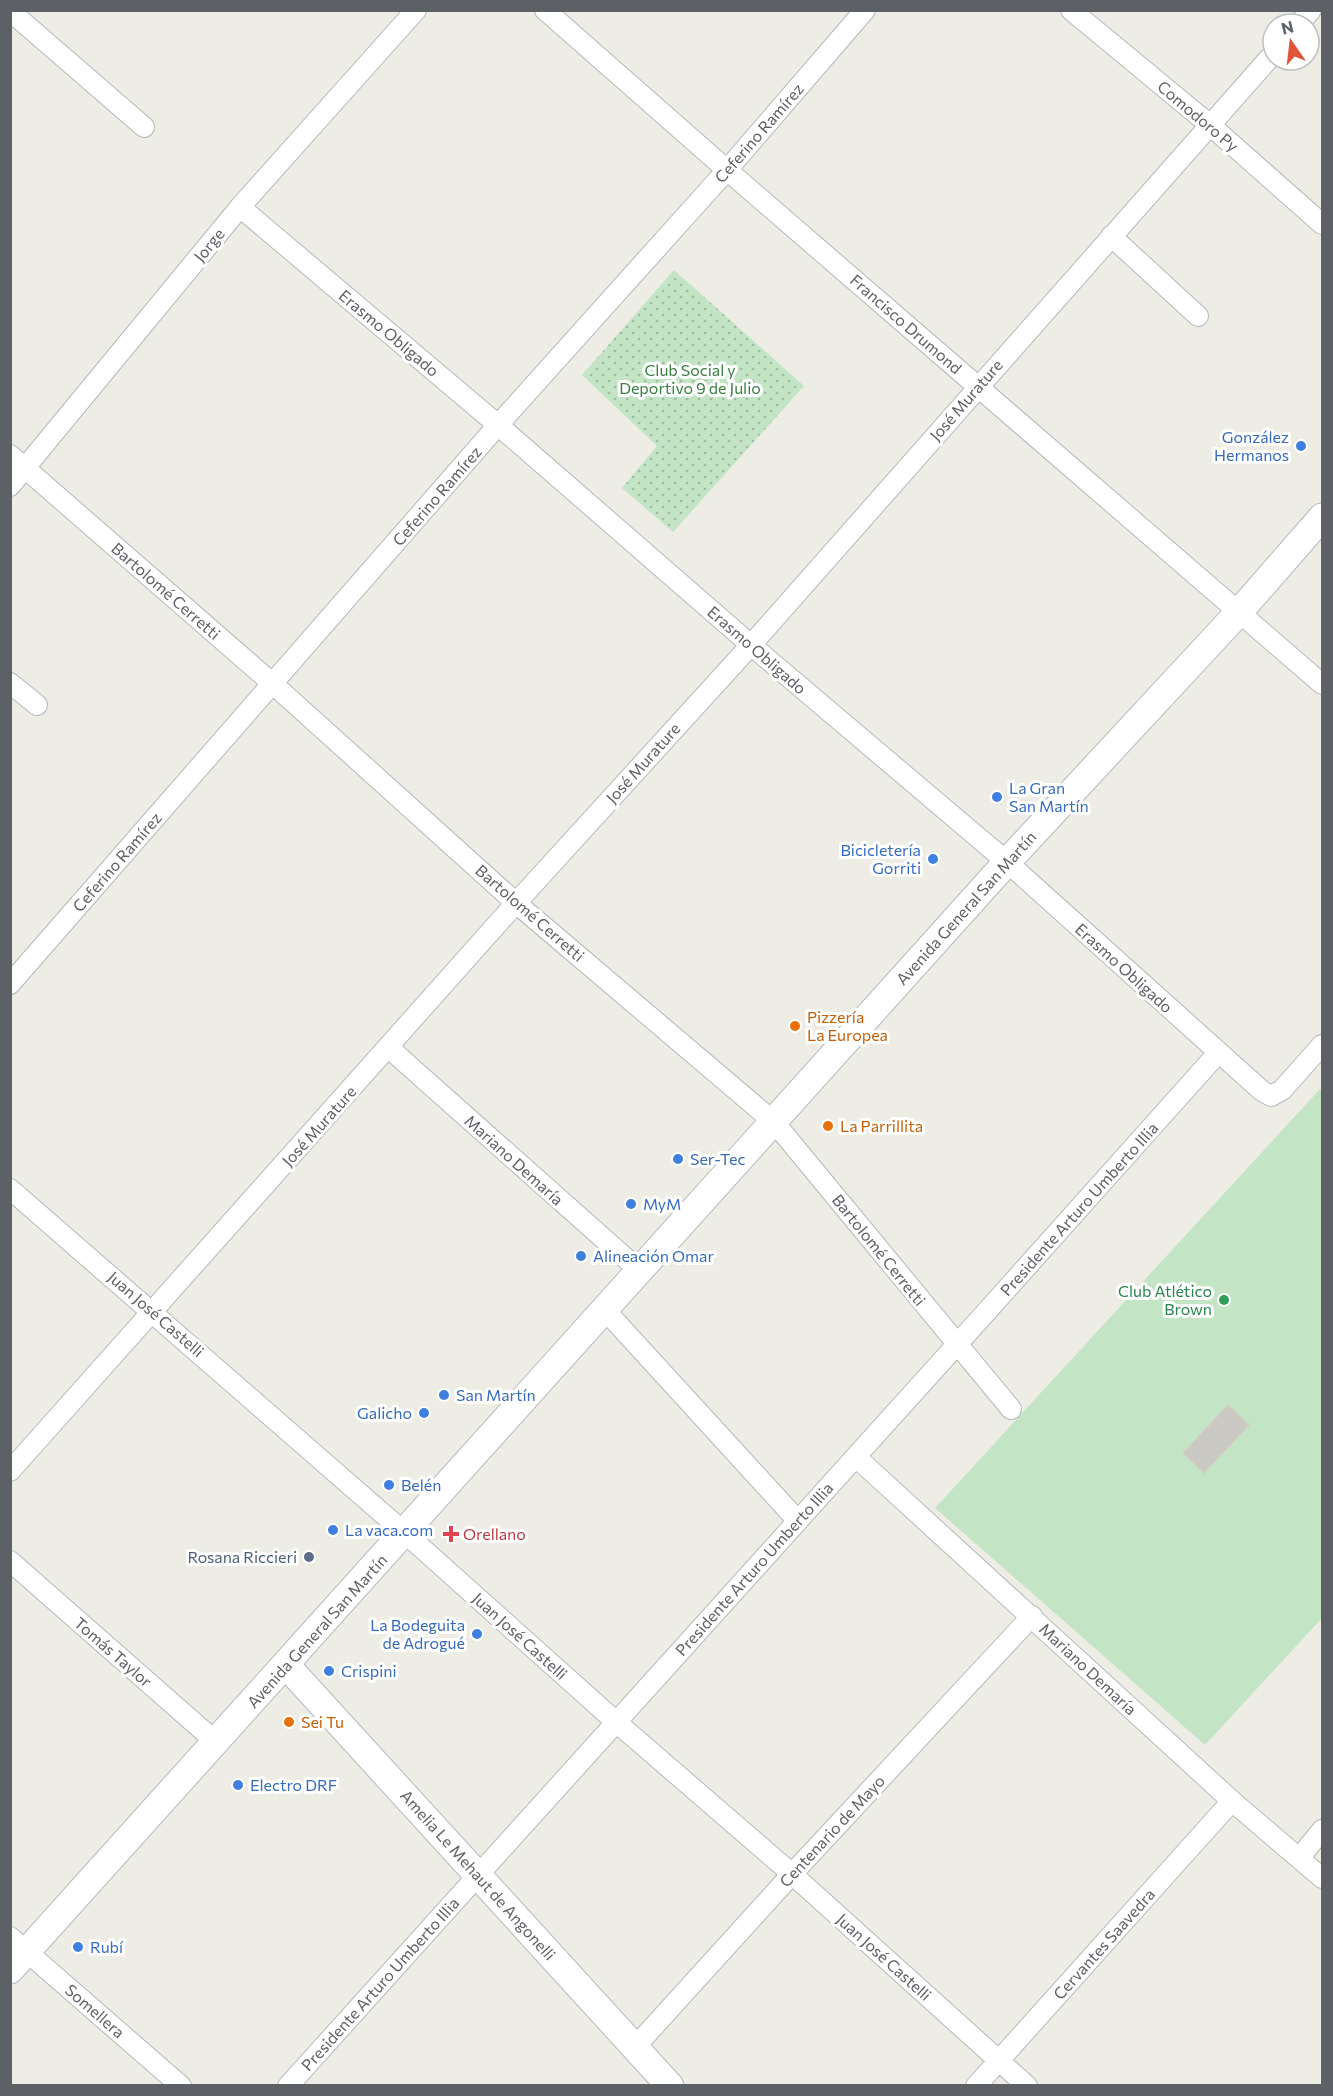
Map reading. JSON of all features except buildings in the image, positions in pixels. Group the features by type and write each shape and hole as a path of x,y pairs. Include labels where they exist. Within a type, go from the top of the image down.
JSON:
{"main road":[{"name":"Avenida General San Martín","path":"16,1953 216,1742 1007,862 1240,611 1323,517"},
{"name":"Amelia Le Mehaut de Angonelli","path":"286,1665 670,2085"}],"street":[{"name":"Jorge","path":"10,486 240,207 416,10"},
{"name":"Francisco Drumond","path":"545,10 1323,684"},
{"name":"Ceferino Ramírez","path":"10,984 498,425 727,170 865,10"},
{"name":"Comodoro Py","path":"1071,10 1210,125 1323,224"},
{"path":"10,11 144,127"},
{"name":"José Murature","path":"10,1471 516,903 751,645 1261,68"},
{"name":"Erasmo Obligado","path":"240,207 1007,862 1262,1090 1271,1096 1282,1090 1323,1045"},
{"path":"1111,236 1198,316"},
{"name":"Bartolomé Cerretti","path":"10,455 273,684 516,903 774,1122 1011,1409"},
{"path":"10,683 37,705"},
{"name":"Mariano Demaría","path":"388,1048 640,1272"},
{"name":"Presidente Arturo Umberto Illia","path":"288,2085 615,1721 957,1346 1218,1053"},
{"name":"Juan José Castelli","path":"10,1189 153,1311 405,1533 615,1721 792,1874 1027,2085"},
{"path":"605,1310 798,1521"},
{"name":"Mariano Demaría","path":"856,1457 1032,1616 1232,1802 1323,1878"},
{"name":"Tomás Taylor","path":"10,1561 216,1742"},
{"name":"Centenario de Mayo","path":"635,2047 1032,1616"},
{"name":"Cervantes Saavedra","path":"976,2085 1232,1802"},
{"path":"1300,1857 1323,1830"},
{"name":"Somellera","path":"16,1953 181,2085"}],"green space":[{"name":"Club Social y Deportivo 9 de Julio","path":"674,270 804,386 673,532 622,488 657,446 582,375"},
{"name":"Club Atlético Brown","path":"1320,1089 1322,1091 1322,1618 1205,1745 935,1508"}],"place":[{"name":"González Hermanos","path":"1301,446"},
{"name":"La Gran San Martín","path":"997,797"},
{"name":"Bicicletería Gorriti","path":"933,859"},
{"name":"Pizzería La Europea","path":"795,1026"},
{"name":"La Parrillita","path":"828,1126"},
{"name":"Ser-Tec","path":"678,1159"},
{"name":"MyM","path":"631,1204"},
{"name":"Alineación Omar","path":"581,1256"},
{"name":"Club Atlético Brown","path":"1224,1300"},
{"name":"San Martín","path":"444,1395"},
{"name":"Galicho","path":"424,1413"},
{"name":"Belén","path":"389,1485"},
{"name":"La vaca.com","path":"333,1530"},
{"name":"Orellano","path":"451,1534"},
{"name":"Rosana Riccieri","path":"309,1557"},
{"name":"La Bodeguita de Adrogué","path":"477,1634"},
{"name":"Crispini","path":"329,1671"},
{"name":"Sei Tu","path":"289,1722"},
{"name":"Electro DRF","path":"238,1785"},
{"name":"Rubí","path":"78,1947"}]}
